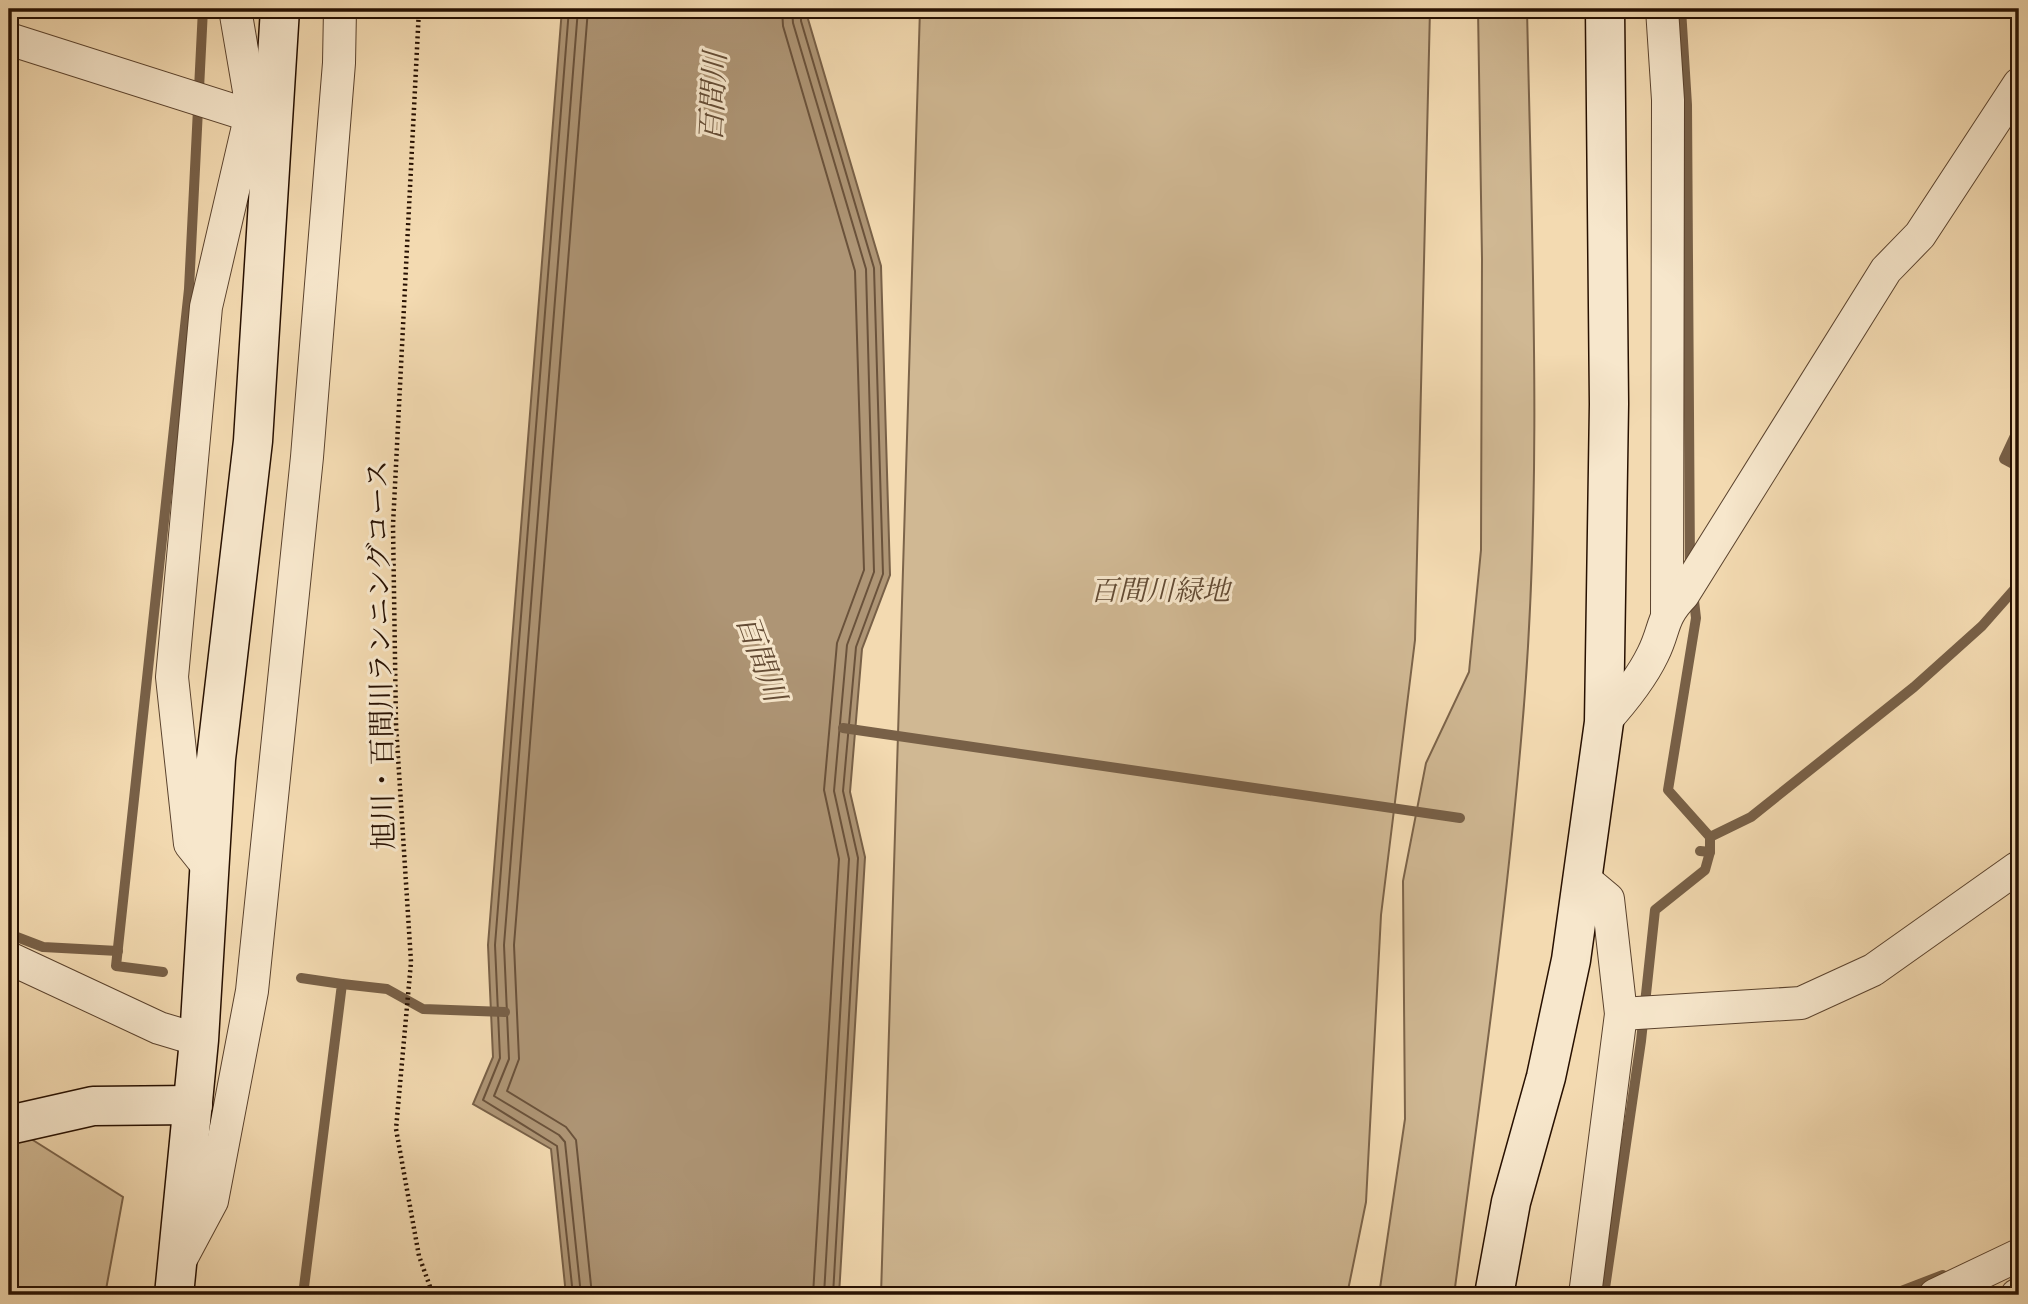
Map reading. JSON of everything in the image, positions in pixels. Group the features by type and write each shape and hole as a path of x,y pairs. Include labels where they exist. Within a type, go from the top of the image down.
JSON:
{"street":[{"path":"174,1282 199,1040 216,759 253,441 262,120 249,91 235,9"},
{"path":"210,869 190,844 172,677 206,307 262,120 280,9"},
{"path":"174,1282 212,1201 252,991 307,457 339,63 340,9"},
{"path":"1494,1295 1511,1202 1546,1077 1571,960 1604,722 1609,404 1605,9"},
{"path":"1662,9 1668,100 1675,604"},
{"path":"9,39 262,120"},
{"path":"1604,722 1626,698 1654,653 1675,604 1886,270 1920,235 2019,84"},
{"path":"1636,1013 1801,1003 1873,970 2017,868"},
{"path":"1583,878 1608,899 1636,1013 1585,1295"},
{"path":"9,958 159,1028 199,1040"},
{"path":"9,1125 93,1106 193,1105"},
{"path":"1935,1295 2019,1255"}],"path":[{"name":"旭川・百間川ランニングコース","path":"419,9 393,526 396,725 411,962 396,1129 419,1256 433,1295"}],"green space":[{"name":"百間川緑地","path":"920,9 1430,9 1415,640 1381,915 1366,1202 1347,1295 881,1295"},
{"path":"1478,9 1527,9 1534,459 1522,729 1500,942 1454,1295 1379,1295 1405,1119 1403,881 1426,763 1469,672 1481,550 1482,259"},
{"path":"9,1125 123,1197 105,1295 9,1295"}],"water":[{"name":"百間川","path":"562,9 808,9 808,19 881,266 890,575 862,649 850,792 865,857 839,1295 566,1295 551,1149 473,1104 493,1057 488,945"}],"waterway":[{"path":"163,972 116,966 189,289 203,9"},
{"path":"1681,9 1687,105 1690,569"},
{"path":"2019,427 2004,459 2019,467"},
{"path":"1710,837 1751,817 1914,687 1982,626 2019,584"},
{"path":"1693,592 1696,618 1668,790 1710,837 1710,852"},
{"path":"843,728 1460,818"},
{"path":"1604,1295 1641,1041 1655,910 1705,870 1710,852 1700,851"},
{"path":"9,934 43,947 118,951"},
{"path":"301,978 342,984 303,1295"},
{"path":"342,984 387,989 423,1009 505,1012"},
{"path":"1891,1295 1943,1275"}]}
